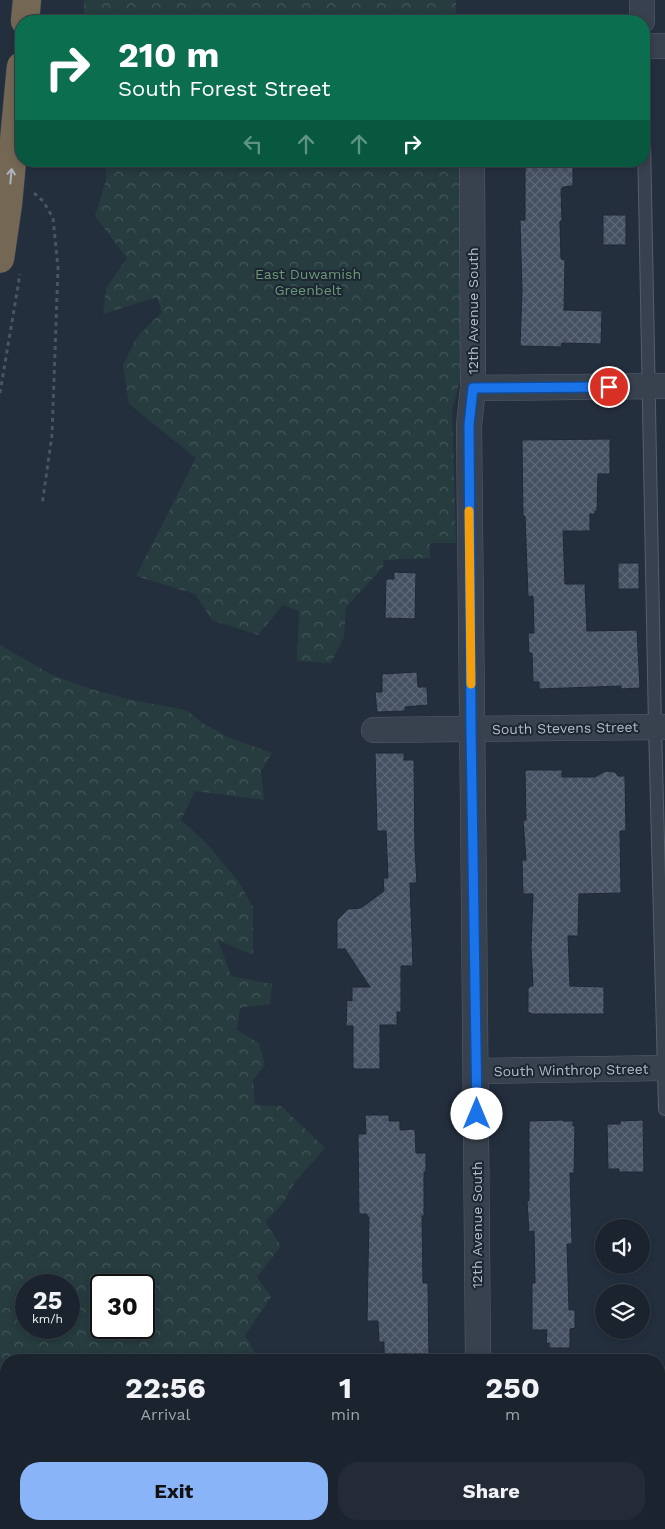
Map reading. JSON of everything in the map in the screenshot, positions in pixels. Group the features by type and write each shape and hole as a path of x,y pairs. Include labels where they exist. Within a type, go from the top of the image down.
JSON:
{"highway":[{"path":"27,15 28,0"},
{"path":"10,264 8,204 15,130"}],"street":[{"path":"642,0 642,15"},
{"path":"650,46 665,46"},
{"name":"12th Avenue South","path":"472,167 473,388 469,425 471,729 477,1071 478,1354"},
{"path":"473,388 656,386"},
{"name":"South Stevens Street","path":"374,730 660,727"},
{"name":"South Winthrop Street","path":"477,1071 664,1068"}],"lane":[{"path":"645,167 656,386 665,1109"}],"path":[{"path":"25,190 34,192 43,201 53,218 58,268 52,435 42,505"},
{"path":"32,202 34,192"},
{"path":"0,393 10,264"}],"green space":[{"path":"84,0 456,0 456,15 84,15"},
{"name":"East Duwamish Greenbelt","path":"106,167 461,167 465,360 452,411 456,543 430,543 430,558 384,560 383,567 346,607 344,637 331,663 297,661 299,611 283,605 258,635 212,620 195,594 136,576 196,458 129,404 123,365 137,337 162,312 157,297 103,314 106,288 127,258 95,216 106,180"},
{"path":"0,645 52,675 91,689 131,700 186,710 204,724 230,738 272,753 261,771 264,800 195,791 181,820 206,843 238,881 253,907 253,955 218,940 231,976 272,984 270,1004 240,1008 237,1030 259,1043 265,1065 253,1080 255,1105 281,1106 325,1148 295,1182 283,1203 265,1222 281,1246 257,1277 271,1297 245,1335 256,1354 0,1354"}],"building":[{"path":"525,167 573,167 573,186 561,189 561,259 565,260 564,310 602,311 601,344 562,343 561,347 520,346 522,292 520,220 525,220"},
{"path":"603,215 626,215 626,245 603,245"},
{"path":"610,439 610,474 598,474 597,511 595,511 595,514 590,514 590,531 563,531 565,584 585,584 587,631 637,630 640,688 621,689 621,686 539,689 539,682 533,682 532,653 529,653 528,633 534,633 533,596 528,597 525,516 523,516 522,440"},
{"path":"618,563 639,563 639,589 618,589"},
{"path":"394,572 416,573 415,619 385,618 386,579 394,579"},
{"path":"417,672 418,687 427,687 428,705 405,707 405,711 377,712 375,692 382,692 382,674"},
{"path":"375,753 404,753 404,760 414,760 417,883 410,883 413,966 401,966 401,1012 397,1012 397,1025 380,1025 380,1069 353,1069 353,1026 346,1026 347,1000 352,1001 352,987 370,987 345,949 337,949 337,920 348,909 361,908 384,891 383,878 388,878 386,831 377,831"},
{"path":"525,770 562,770 562,777 595,777 606,771 615,772 618,776 625,776 626,831 620,831 621,893 579,894 578,936 568,936 570,986 604,987 604,1014 528,1013 528,989 530,986 533,986 531,947 533,894 523,894 522,860 526,860 523,820 526,820"},
{"path":"365,1115 389,1115 389,1121 400,1121 400,1130 415,1129 416,1153 426,1153 424,1216 422,1216 423,1283 428,1283 429,1354 384,1354 384,1342 379,1342 378,1321 367,1321 369,1217 367,1217 367,1214 359,1214 358,1134 366,1134"},
{"path":"643,1120 644,1172 619,1172 619,1169 608,1169 607,1124 620,1124 620,1121"},
{"path":"529,1121 573,1121 573,1126 575,1126 574,1173 570,1173 572,1244 567,1244 569,1310 575,1310 575,1328 570,1329 570,1348 549,1348 549,1343 546,1343 547,1330 532,1330 532,1283 535,1283 534,1231 529,1232 527,1201 529,1201"}],"slow traffic":[{"path":"469,511 471,684"}],"route":[{"path":"477,1114 471,729 469,425 473,388 609,387"}]}
